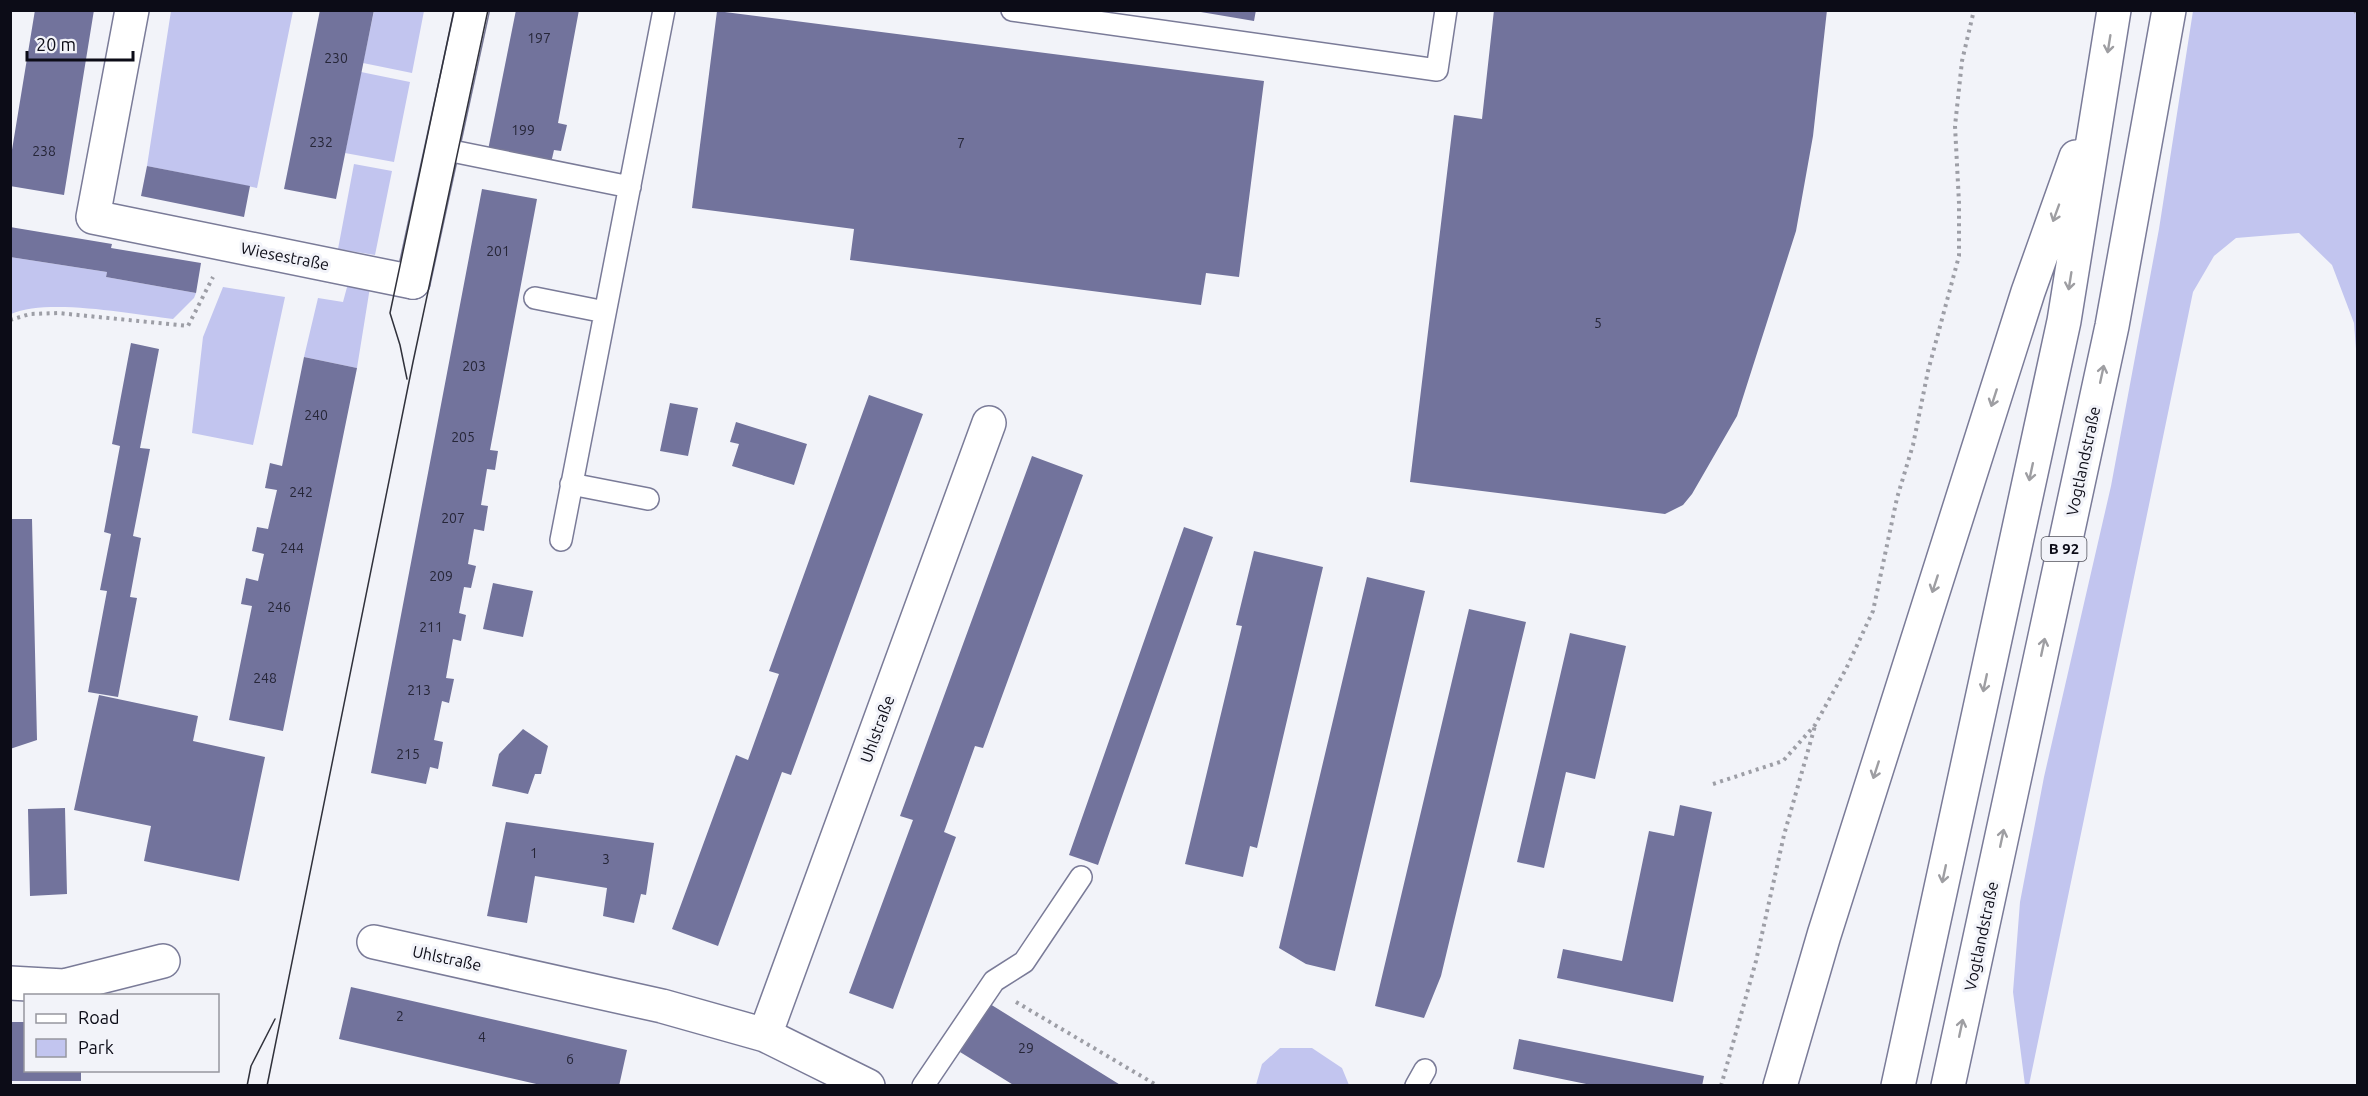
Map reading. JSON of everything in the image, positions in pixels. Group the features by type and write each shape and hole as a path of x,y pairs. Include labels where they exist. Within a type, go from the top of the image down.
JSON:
{"main road":[{"name":"Wiesestraße","path":"132,10 93,218 413,282 471,10"},
{"name":"B 92","path":"1898,1086 2064,321 2114,10"},
{"name":"Vogtlandstraße","path":"1948,1086 2112,326 2169,10"},
{"path":"1780,1086 1827,924 2028,292 2103,78"},
{"name":"Uhlstraße","path":"765,1035 989,423"},
{"name":"Uhlstraße","path":"374,942 662,1006 765,1035 868,1086"},
{"path":"10,982 64,986 163,961"}],"lane":[{"path":"561,540 664,10"},
{"path":"1012,10 1437,70 1446,10"},
{"path":"442,149 630,187"},
{"path":"535,298 605,312"},
{"path":"572,484 648,499"},
{"path":"923,1086 990,986 1024,962 1081,877"}],"path":[{"path":"1713,784 1783,761 1815,725 1846,669 1873,611 1897,498 1913,445 1928,371 1959,256 1955,126 1962,61 1974,10"},
{"path":"2355,10 2358,18"},
{"path":"10,320 30,314 58,313 188,326 229,245"},
{"path":"1721,1086 1756,961 1784,835 1815,725"},
{"path":"990,986 1158,1086"}],"green space":[{"path":"171,11 293,11 257,188 147,166"},
{"path":"374,11 424,11 412,73 363,63"},
{"path":"2193,11 2357,11 2357,362 2354,323 2332,265 2299,233 2236,238 2214,256 2193,292 2029,1085 2025,1085 2013,992 2020,902 2044,777 2111,486 2159,229"},
{"path":"361,72 410,82 394,162 345,153"},
{"path":"354,164 392,171 375,255 338,249"},
{"path":"10,257 107,272 106,277 196,293 194,298 173,319 67,307 27,309 11,314"},
{"path":"350,276 371,281 357,368 304,357 318,298 343,302"},
{"path":"223,287 285,297 253,445 192,433 203,337"},
{"path":"1280,1048 1312,1048 1342,1068 1349,1085 1256,1085 1262,1064"}],"building":[{"path":"35,10 94,10 64,195 10,186 10,162"},
{"path":"320,10 374,10 336,199 284,189"},
{"path":"516,10 579,10 558,123 567,125 561,151 554,150 551,163 488,150"},
{"path":"1189,10 1256,10 1254,21"},
{"path":"1494,10 1827,10 1813,136 1796,231 1737,416 1692,494 1683,505 1665,514 1410,482 1454,115 1482,119"},
{"path":"717,11 1264,81 1239,277 1206,273 1201,305 850,260 854,229 692,208"},
{"path":"147,166 250,186 244,217 141,196"},
{"path":"482,189 537,199 490,450 498,451 495,470 487,469 481,505 488,506 484,531 474,529 468,564 476,566 471,588 464,587 459,613 466,615 461,641 453,639 446,678 454,679 449,703 442,701 434,740 443,742 438,769 430,767 426,784 371,773"},
{"path":"10,227 112,244 111,248 201,263 196,293 106,277 107,272 10,257"},
{"path":"131,343 159,349 140,448 150,449 133,536 141,538 130,597 137,598 118,697 88,692 107,591 100,590 111,534 104,532 120,446 112,444"},
{"path":"304,357 357,368 283,731 229,720 252,606 241,604 246,578 258,581 264,554 252,551 257,527 268,529 277,490 265,488 270,463 282,466"},
{"path":"869,395 923,414 791,775 782,772 718,946 672,929 736,755 748,760 779,674 769,671"},
{"path":"670,403 698,408 688,456 660,451"},
{"path":"736,422 807,444 794,485 732,466 739,444 730,442"},
{"path":"1032,456 1083,475 983,748 975,746 944,832 956,837 893,1009 849,993 913,820 900,816"},
{"path":"10,519 32,519 37,740 10,749"},
{"path":"1184,527 1213,537 1098,865 1069,855"},
{"path":"1254,551 1323,567 1257,848 1250,846 1243,877 1185,864 1242,626 1236,625"},
{"path":"1367,577 1425,591 1335,971 1306,964 1279,948"},
{"path":"493,583 533,591 523,637 483,629"},
{"path":"1469,609 1526,622 1441,976 1424,1018 1375,1006"},
{"path":"1570,633 1626,646 1595,779 1566,772 1544,868 1517,862"},
{"path":"99,695 198,716 193,741 265,757 239,881 144,861 151,826 74,810"},
{"path":"523,729 548,746 541,774 535,774 528,794 492,786 499,754"},
{"path":"1680,805 1712,812 1673,1002 1557,978 1563,949 1622,961 1649,831 1674,836"},
{"path":"65,808 67,894 30,896 28,809"},
{"path":"506,822 654,843 646,895 641,894 634,923 603,916 607,888 535,876 527,923 487,916"},
{"path":"351,987 627,1050 619,1086 545,1086 339,1039"},
{"path":"990,1004 1122,1086 1015,1086 960,1052"},
{"path":"10,1022 24,1022 24,1072 81,1072 81,1081 10,1081"},
{"path":"1519,1039 1704,1076 1702,1086 1596,1086 1513,1069"}],"tram line":[{"path":"407,379 390,313 454,10"},
{"path":"267,1086 413,362 488,10"},
{"path":"247,1086 251,1066 275,1019"}]}
